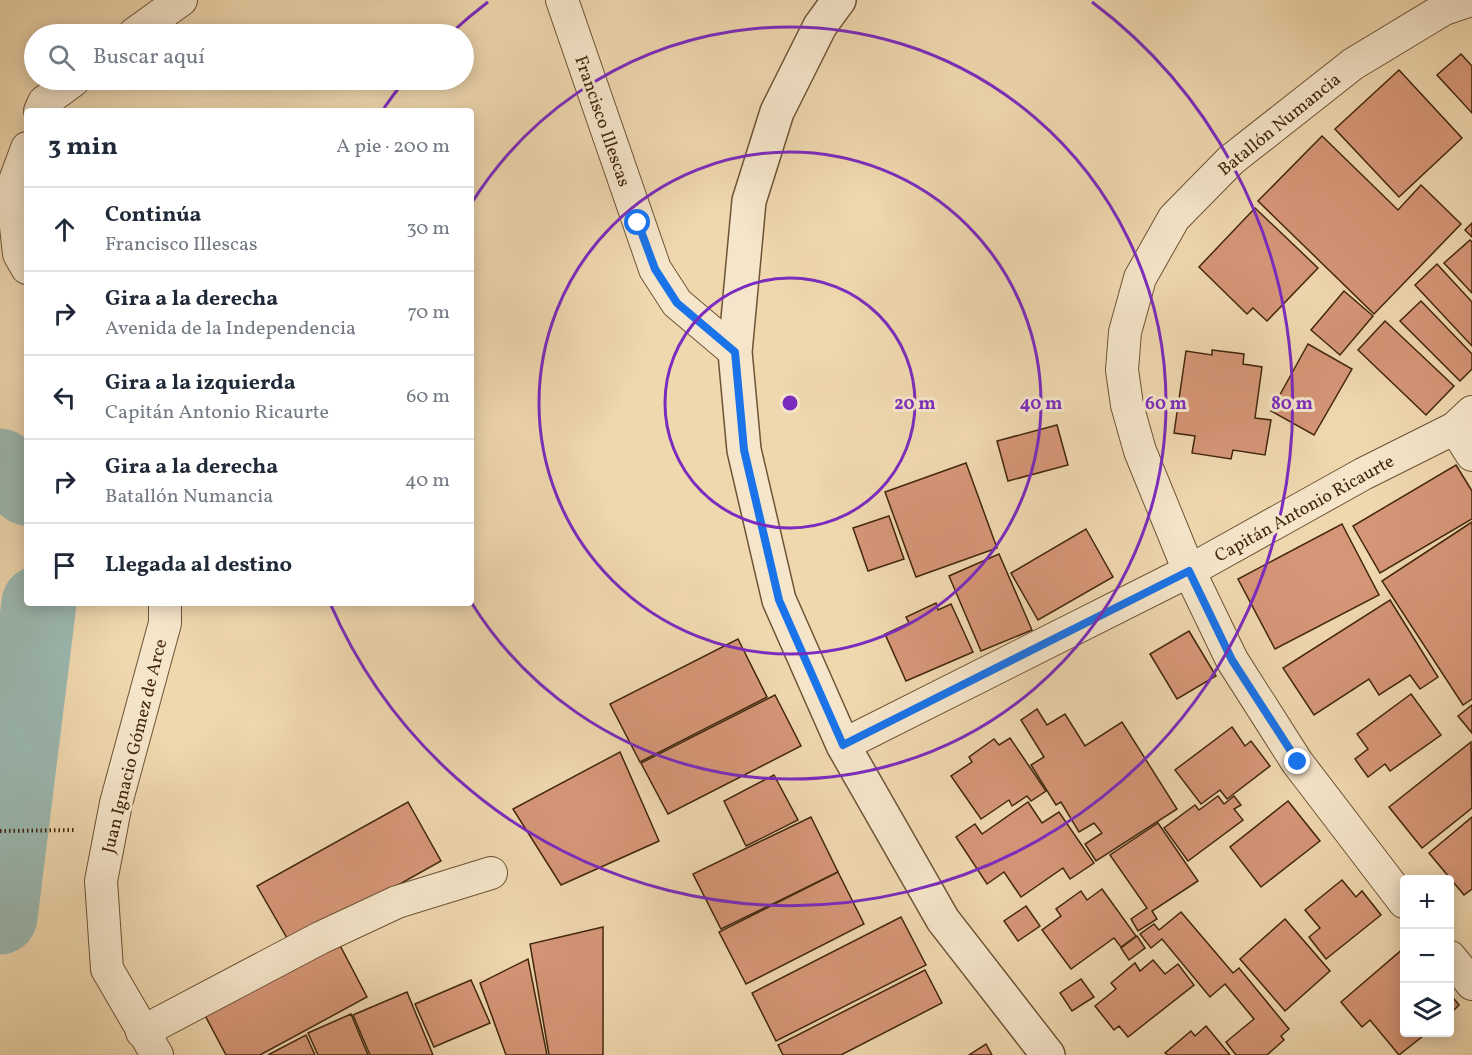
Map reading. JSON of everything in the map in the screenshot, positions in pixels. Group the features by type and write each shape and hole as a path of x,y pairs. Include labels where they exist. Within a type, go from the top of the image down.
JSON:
{"street":[{"path":"148,24 181,0"},
{"name":"Francisco Illescas","path":"562,0 655,269 677,303 735,352"},
{"path":"839,0 820,26 777,112 748,201 735,352 744,450 779,600 843,745 943,920 1048,1055"},
{"name":"Batallón Numancia","path":"1400,897 1298,762 1232,660 1189,571 1140,451 1127,405 1122,369 1125,332 1140,278 1173,218 1231,160 1353,64 1444,9 1472,0"},
{"path":"41,108 44,102 60,90"},
{"path":"24,156 12,189 20,254 24,262"},
{"path":"1464,420 1472,455"},
{"name":"Capitán Antonio Ricaurte","path":"843,745 1189,571 1464,420"},
{"name":"Juan Ignacio Gómez de Arce","path":"149,1044 107,969 101,881 116,803 165,623 165,606"},
{"path":"149,1044 320,938 397,902 491,873"},
{"path":"1454,963 1472,984"}],"path":[{"path":"0,831 39,830"}],"building":[{"path":"1461,54 1472,66 1472,113 1437,75"},
{"path":"1399,70 1462,138 1399,197 1335,129"},
{"path":"1322,136 1398,210 1421,185 1461,224 1374,314 1258,201"},
{"path":"1255,208 1318,268 1267,321 1253,308 1247,314 1199,267"},
{"path":"1472,223 1472,237 1465,230"},
{"path":"1470,240 1472,242 1472,293 1444,263"},
{"path":"1437,264 1472,302 1472,346 1415,285"},
{"path":"1344,291 1373,316 1340,355 1311,330"},
{"path":"1421,301 1472,354 1472,369 1460,381 1400,321"},
{"path":"1385,321 1454,386 1426,415 1358,350"},
{"path":"1308,344 1352,369 1314,435 1271,411"},
{"path":"1212,350 1244,354 1243,364 1262,367 1255,418 1271,420 1265,455 1233,450 1231,459 1192,453 1195,436 1174,433 1186,351 1212,355"},
{"path":"1057,425 1068,465 1008,481 997,441"},
{"path":"966,463 997,548 916,577 885,492"},
{"path":"1456,465 1472,491 1472,519 1380,573 1353,526"},
{"path":"889,516 904,559 868,571 853,528"},
{"path":"1472,522 1472,699 1463,705 1382,581"},
{"path":"1342,524 1379,595 1275,649 1238,579"},
{"path":"1086,529 1113,577 1038,620 1011,573"},
{"path":"999,554 1032,630 981,651 949,576"},
{"path":"1390,600 1438,677 1420,689 1410,675 1379,695 1369,679 1314,715 1283,668"},
{"path":"936,603 938,610 951,604 973,652 906,681 885,634 909,623 906,617"},
{"path":"1189,631 1216,676 1177,699 1150,654"},
{"path":"738,639 767,697 640,762 610,704"},
{"path":"1411,694 1441,735 1390,771 1385,764 1368,777 1355,759 1368,749 1357,734"},
{"path":"775,695 801,746 668,814 641,763"},
{"path":"1472,705 1472,733 1458,716"},
{"path":"1037,709 1047,725 1065,714 1085,746 1122,722 1177,809 1096,861 1085,844 1102,833 1094,823 1079,832 1061,802 1056,805 1031,765 1044,757 1021,720"},
{"path":"1232,727 1245,746 1251,741 1270,766 1227,799 1220,790 1201,804 1175,770"},
{"path":"1010,738 1046,791 1031,801 1027,796 1012,806 1009,800 981,819 951,776 972,762 969,757 994,739 999,745"},
{"path":"1471,742 1472,808 1422,848 1389,807"},
{"path":"620,752 659,841 561,885 513,809"},
{"path":"774,775 798,820 746,846 724,801"},
{"path":"1218,796 1224,804 1234,796 1241,805 1234,809 1243,820 1188,861 1164,828 1195,805 1199,810"},
{"path":"1288,801 1320,841 1261,887 1230,847"},
{"path":"408,802 441,861 291,945 257,886"},
{"path":"1028,802 1042,823 1059,812 1094,863 1070,879 1063,868 1021,897 1004,872 987,884 956,837 975,824 982,834"},
{"path":"811,817 838,872 721,929 693,874"},
{"path":"1472,817 1472,889 1464,895 1454,883 1454,875 1447,875 1429,853"},
{"path":"1158,823 1198,881 1152,911 1157,919 1138,931 1131,919 1147,908 1110,855"},
{"path":"838,872 864,924 746,984 719,932"},
{"path":"1342,880 1356,897 1362,891 1381,915 1326,959 1309,937 1320,928 1305,910"},
{"path":"1102,889 1136,936 1121,947 1114,938 1071,969 1042,930 1061,916 1056,909 1081,891 1087,900"},
{"path":"1026,906 1040,926 1018,941 1004,921"},
{"path":"1181,912 1233,973 1239,968 1289,1029 1281,1036 1284,1040 1267,1055 1236,1055 1226,1042 1254,1019 1225,984 1210,997 1162,939 1151,948 1140,934 1154,924 1159,930"},
{"path":"901,917 926,965 776,1041 752,993"},
{"path":"1285,919 1330,971 1285,1011 1240,959"},
{"path":"603,927 603,1055 549,1055 530,944"},
{"path":"334,934 367,997 260,1055 226,1055 200,1006"},
{"path":"1137,936 1145,948 1129,960 1121,948"},
{"path":"1400,951 1400,1037 1422,1037 1399,1055 1370,1020 1362,1027 1341,1002"},
{"path":"528,959 547,1055 506,1055 480,983"},
{"path":"1153,960 1165,974 1178,964 1194,985 1128,1037 1119,1026 1114,1030 1095,1006 1116,989 1111,983 1135,963 1140,971"},
{"path":"925,970 942,1003 841,1055 783,1055 778,1045"},
{"path":"1081,979 1094,997 1072,1011 1060,993"},
{"path":"471,980 490,1023 434,1047 415,1004"},
{"path":"407,992 433,1055 370,1055 353,1015"},
{"path":"1454,999 1459,1005 1454,1010"},
{"path":"351,1014 368,1055 318,1055 308,1033"},
{"path":"1206,1026 1230,1055 1168,1055 1165,1053 1191,1031 1195,1036"},
{"path":"306,1035 315,1055 268,1055"},
{"path":"986,1044 992,1055 969,1055"}],"waterway":[{"path":"0,466 24,486"},
{"path":"0,917 39,606"}],"route":[{"path":"638,223 655,269 677,303 735,352 744,450 779,600 843,745 1189,571 1232,660 1298,762"}]}
